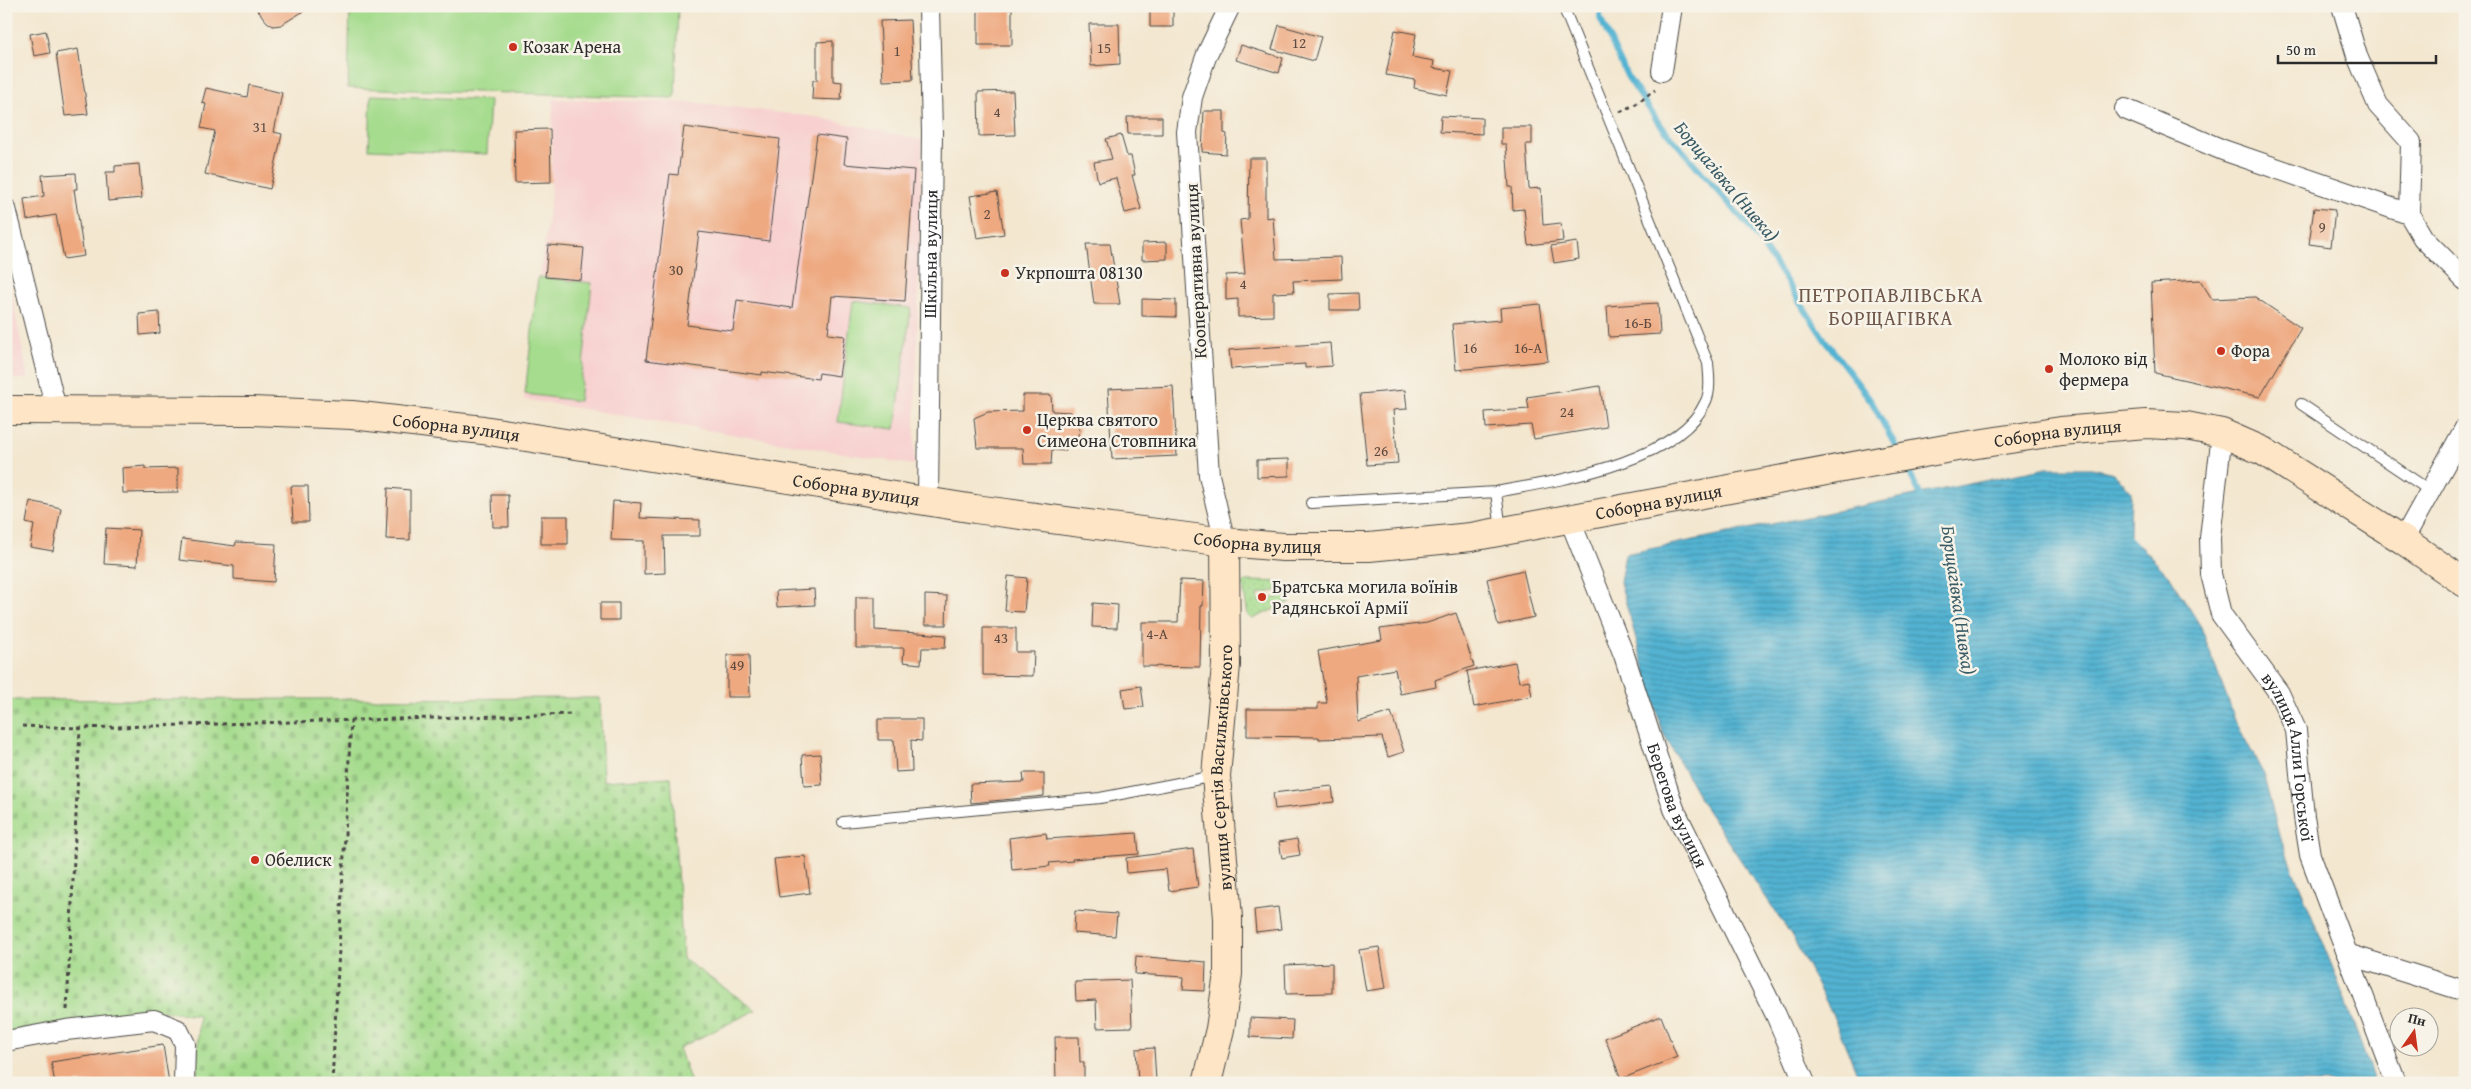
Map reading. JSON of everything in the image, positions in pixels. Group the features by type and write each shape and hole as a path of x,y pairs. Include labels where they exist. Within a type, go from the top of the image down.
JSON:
{"main road":[{"name":"Соборна вулиця","path":"6,410 56,409 352,415 483,430 928,502 1225,542 1283,547 1369,547 1444,540 1570,520 1945,449 2061,431 2146,424 2186,426 2222,433 2263,452 2403,540 2465,583"},
{"name":"вулиця Сергія Васильківського","path":"1208,1083 1220,1029 1228,974 1228,918 1216,776 1226,665 1225,542"}],"street":[{"name":"Шкільна вулиця","path":"928,502 932,132 929,6"},
{"name":"Кооперативна вулиця","path":"1225,542 1209,475 1187,132 1192,96 1207,54 1230,6"},
{"path":"1662,71 1672,6"},
{"path":"2342,6 2357,56 2378,105 2411,142 2409,214 2423,238 2465,280"},
{"path":"2126,109 2223,150 2409,214"},
{"path":"6,208 56,409"},
{"path":"2403,540 2465,428"},
{"name":"вулиця Алли Горської","path":"2222,433 2210,538 2211,574 2221,614 2279,693 2296,730 2304,818 2310,855 2396,1083"},
{"name":"Берегова вулиця","path":"1570,520 1624,655 1674,808 1776,1015 1805,1083"},
{"path":"2347,954 2465,991"},
{"path":"6,1041 66,1030 154,1020 178,1030 185,1044 184,1083"}],"lane":[{"path":"1311,503 1496,492 1562,480 1633,459 1668,442 1692,422 1707,401 1710,385 1708,363 1562,6"},
{"path":"2301,404 2429,490"},
{"path":"1496,492 1501,532"},
{"path":"843,822 1100,798 1216,776"}],"path":[{"path":"1636,104 1654,92"},
{"path":"22,726 80,728 572,714"},
{"path":"332,1083 351,720"},
{"path":"66,1030 80,728"}],"shaded area":[{"path":"553,99 698,103 816,117 922,140 914,465 524,399 551,195"},
{"path":"6,265 28,379 6,379"}],"green space":[{"name":"Козак Арена","path":"350,6 678,6 675,98 348,88"},
{"path":"371,95 490,100 487,154 369,149"},
{"path":"538,277 592,283 579,401 525,394"},
{"path":"853,301 911,308 895,429 838,422"},
{"path":"1246,581 1285,582 1287,589 1257,594 1259,602 1289,594 1290,602 1252,619 1248,616 1243,585"},
{"path":"600,698 603,781 671,777 683,959 756,1010 679,1048 691,1083 197,1083 199,1016 156,1010 6,1033 6,700"}],"water":[{"path":"2047,468 2092,468 2114,473 2131,491 2130,536 2171,578 2201,627 2236,722 2263,773 2279,835 2336,976 2375,1083 1861,1083 1833,1016 1792,936 1704,806 1662,731 1620,582 1625,554"}],"building":[{"path":"254,6 312,6 281,25 273,26 267,22"},
{"path":"1150,6 1173,6 1173,27 1150,27"},
{"path":"978,9 1012,9 1012,45 978,45"},
{"path":"910,20 913,80 883,81 880,21"},
{"path":"1089,24 1119,24 1120,64 1091,66"},
{"path":"1279,25 1321,37 1314,61 1272,49"},
{"path":"1395,30 1416,34 1412,57 1434,61 1433,68 1452,71 1447,95 1414,88 1415,80 1386,75"},
{"path":"46,31 50,53 34,56 30,34"},
{"path":"833,41 833,81 842,82 841,100 812,99 813,80 817,80 817,42"},
{"path":"1241,45 1283,58 1279,73 1236,60"},
{"path":"78,49 88,114 65,116 56,53"},
{"path":"249,85 282,93 274,132 282,134 270,189 205,174 215,131 201,128 206,104 202,103 206,88 247,97"},
{"path":"1013,91 1015,135 979,136 978,92"},
{"path":"1204,111 1224,111 1224,133 1227,134 1226,154 1202,152"},
{"path":"1441,116 1482,118 1482,134 1440,132"},
{"path":"1127,117 1162,117 1162,134 1128,134"},
{"path":"684,127 780,139 769,241 699,232 687,325 733,331 737,300 792,308 817,135 847,139 844,164 914,170 905,301 832,296 828,334 845,336 839,376 819,373 818,379 762,372 762,375 646,360 670,174 678,175"},
{"path":"1501,127 1532,127 1532,144 1526,144 1529,189 1541,188 1543,225 1561,223 1563,241 1528,245 1524,209 1513,210 1512,187 1509,187 1506,144 1501,144"},
{"path":"550,129 551,182 515,183 514,130"},
{"path":"1121,135 1127,156 1131,156 1135,175 1132,175 1141,209 1125,213 1116,178 1098,182 1094,162 1112,159 1106,139"},
{"path":"1249,158 1266,158 1266,218 1273,217 1276,259 1341,257 1342,279 1293,281 1294,292 1273,293 1273,316 1238,317 1238,299 1226,300 1226,275 1245,274 1240,220 1248,219"},
{"path":"139,164 142,198 108,201 106,172 115,172 115,166"},
{"path":"76,173 77,189 74,189 84,256 64,259 56,215 27,220 24,199 44,196 42,175"},
{"path":"997,192 1004,234 977,238 970,196"},
{"path":"2314,208 2335,210 2331,247 2309,244"},
{"path":"1167,242 1167,259 1142,260 1142,243"},
{"path":"1577,242 1579,259 1554,263 1551,246"},
{"path":"1086,244 1110,244 1120,304 1094,304"},
{"path":"548,245 584,248 581,280 545,277"},
{"name":"Фора","path":"2200,280 2212,299 2255,297 2301,328 2260,397 2155,373 2151,283"},
{"path":"1358,293 1359,310 1330,310 1330,294"},
{"path":"1142,299 1176,300 1176,317 1142,316"},
{"path":"1658,303 1660,334 1609,337 1607,306"},
{"path":"1540,304 1548,361 1456,370 1452,324 1501,320 1500,308"},
{"path":"159,312 160,333 140,335 139,314"},
{"path":"1330,343 1332,366 1305,368 1305,364 1231,369 1229,350"},
{"path":"1173,386 1177,456 1112,459 1108,389"},
{"path":"1600,386 1606,427 1534,439 1531,425 1486,428 1485,412 1529,409 1527,397"},
{"path":"1405,390 1407,409 1393,410 1398,463 1367,465 1360,394"},
{"name":"Церква святого Симеона Стовпника","path":"1023,395 1051,395 1052,411 1071,412 1071,419 1078,424 1080,431 1075,441 1066,446 1066,451 1052,450 1051,464 1024,464 1023,448 977,448 974,418 988,412 1023,411"},
{"path":"1289,459 1289,476 1257,477 1257,460"},
{"path":"145,466 145,469 178,468 178,492 123,493 122,468"},
{"path":"291,486 308,486 309,522 293,522"},
{"path":"388,488 410,490 410,540 386,539"},
{"path":"492,495 508,495 509,527 493,527"},
{"path":"30,501 61,508 53,551 30,547 34,525 26,523"},
{"path":"613,501 641,503 640,518 700,520 700,536 664,536 665,573 644,574 644,541 611,540"},
{"path":"541,516 568,516 568,544 541,544"},
{"path":"106,528 139,530 137,566 104,564"},
{"path":"182,539 235,546 236,542 276,544 274,582 234,579 234,566 179,560"},
{"path":"1523,570 1534,617 1498,625 1487,579"},
{"path":"1008,576 1027,578 1024,612 1005,611"},
{"path":"1180,580 1204,581 1203,606 1201,606 1200,667 1142,666 1142,622 1178,622"},
{"path":"814,589 815,605 777,607 776,591"},
{"path":"925,595 947,596 946,625 925,625"},
{"path":"856,597 875,597 875,630 946,635 945,648 922,648 921,664 903,662 904,648 856,648"},
{"path":"600,603 619,603 619,620 600,620"},
{"path":"1093,603 1118,605 1117,628 1092,627"},
{"path":"1456,613 1474,666 1435,680 1436,687 1400,694 1395,669 1356,676 1358,722 1391,712 1404,752 1388,757 1382,737 1319,739 1319,737 1247,736 1247,709 1318,709 1318,703 1327,703 1318,651 1382,640 1380,629 1427,623"},
{"path":"983,628 1016,628 1016,652 1034,652 1033,676 983,675"},
{"path":"727,655 749,655 750,697 727,697"},
{"path":"1515,662 1519,682 1529,680 1532,696 1474,707 1467,671"},
{"path":"1141,686 1144,707 1125,709 1122,689"},
{"path":"878,719 922,719 922,741 911,740 912,771 896,772 894,740 878,740"},
{"path":"820,754 822,785 804,786 802,755"},
{"path":"1023,773 1044,773 1044,796 971,803 970,784 1024,782"},
{"path":"1332,786 1334,802 1275,809 1273,793"},
{"path":"1046,833 1047,839 1137,833 1139,854 1072,859 1073,861 1049,863 1050,866 1012,870 1009,838"},
{"path":"1297,839 1300,855 1282,858 1279,842"},
{"path":"1193,849 1198,887 1169,891 1166,869 1127,873 1126,858"},
{"path":"805,856 810,893 779,897 774,859"},
{"path":"1278,907 1281,929 1256,932 1254,910"},
{"path":"1075,911 1117,914 1115,936 1074,933"},
{"path":"1379,947 1386,988 1366,991 1359,950"},
{"path":"1136,956 1206,962 1205,991 1183,990 1184,977 1135,974"},
{"path":"1332,963 1332,993 1286,994 1285,965"},
{"path":"1130,980 1132,1027 1097,1028 1096,1000 1076,1001 1075,982"},
{"path":"1661,1016 1677,1057 1621,1079 1605,1038"},
{"path":"1250,1018 1293,1020 1292,1039 1250,1037"},
{"path":"1055,1037 1079,1037 1080,1062 1084,1062 1084,1083 1056,1083"},
{"path":"163,1045 169,1083 55,1083 51,1062"},
{"path":"1154,1048 1156,1081 1138,1082 1136,1049"}],"waterway":[{"name":"Борщагівка (Нивка)","path":"1601,6 1600,18 1627,76 1658,122 1753,231 1825,340 1872,402 1898,451"},
{"name":"Борщагівка (Нивка)","path":"1905,464 1923,500"}],"place":[{"name":"Козак Арена","path":"513,47"},
{"name":"Укрпошта 08130","path":"1005,273"},
{"name":"Фора","path":"2221,351"},
{"name":"Молоко від фермера","path":"2049,369"},
{"name":"Церква святого Симеона Стовпника","path":"1027,430"},
{"name":"Братська могила воїнів Радянської Армії","path":"1262,597"},
{"name":"Обелиск","path":"255,860"}],"district":[{"name":"ПЕТРОПАВЛІВСЬКА БОРЩАГІВКА","path":"1891,306"}]}
